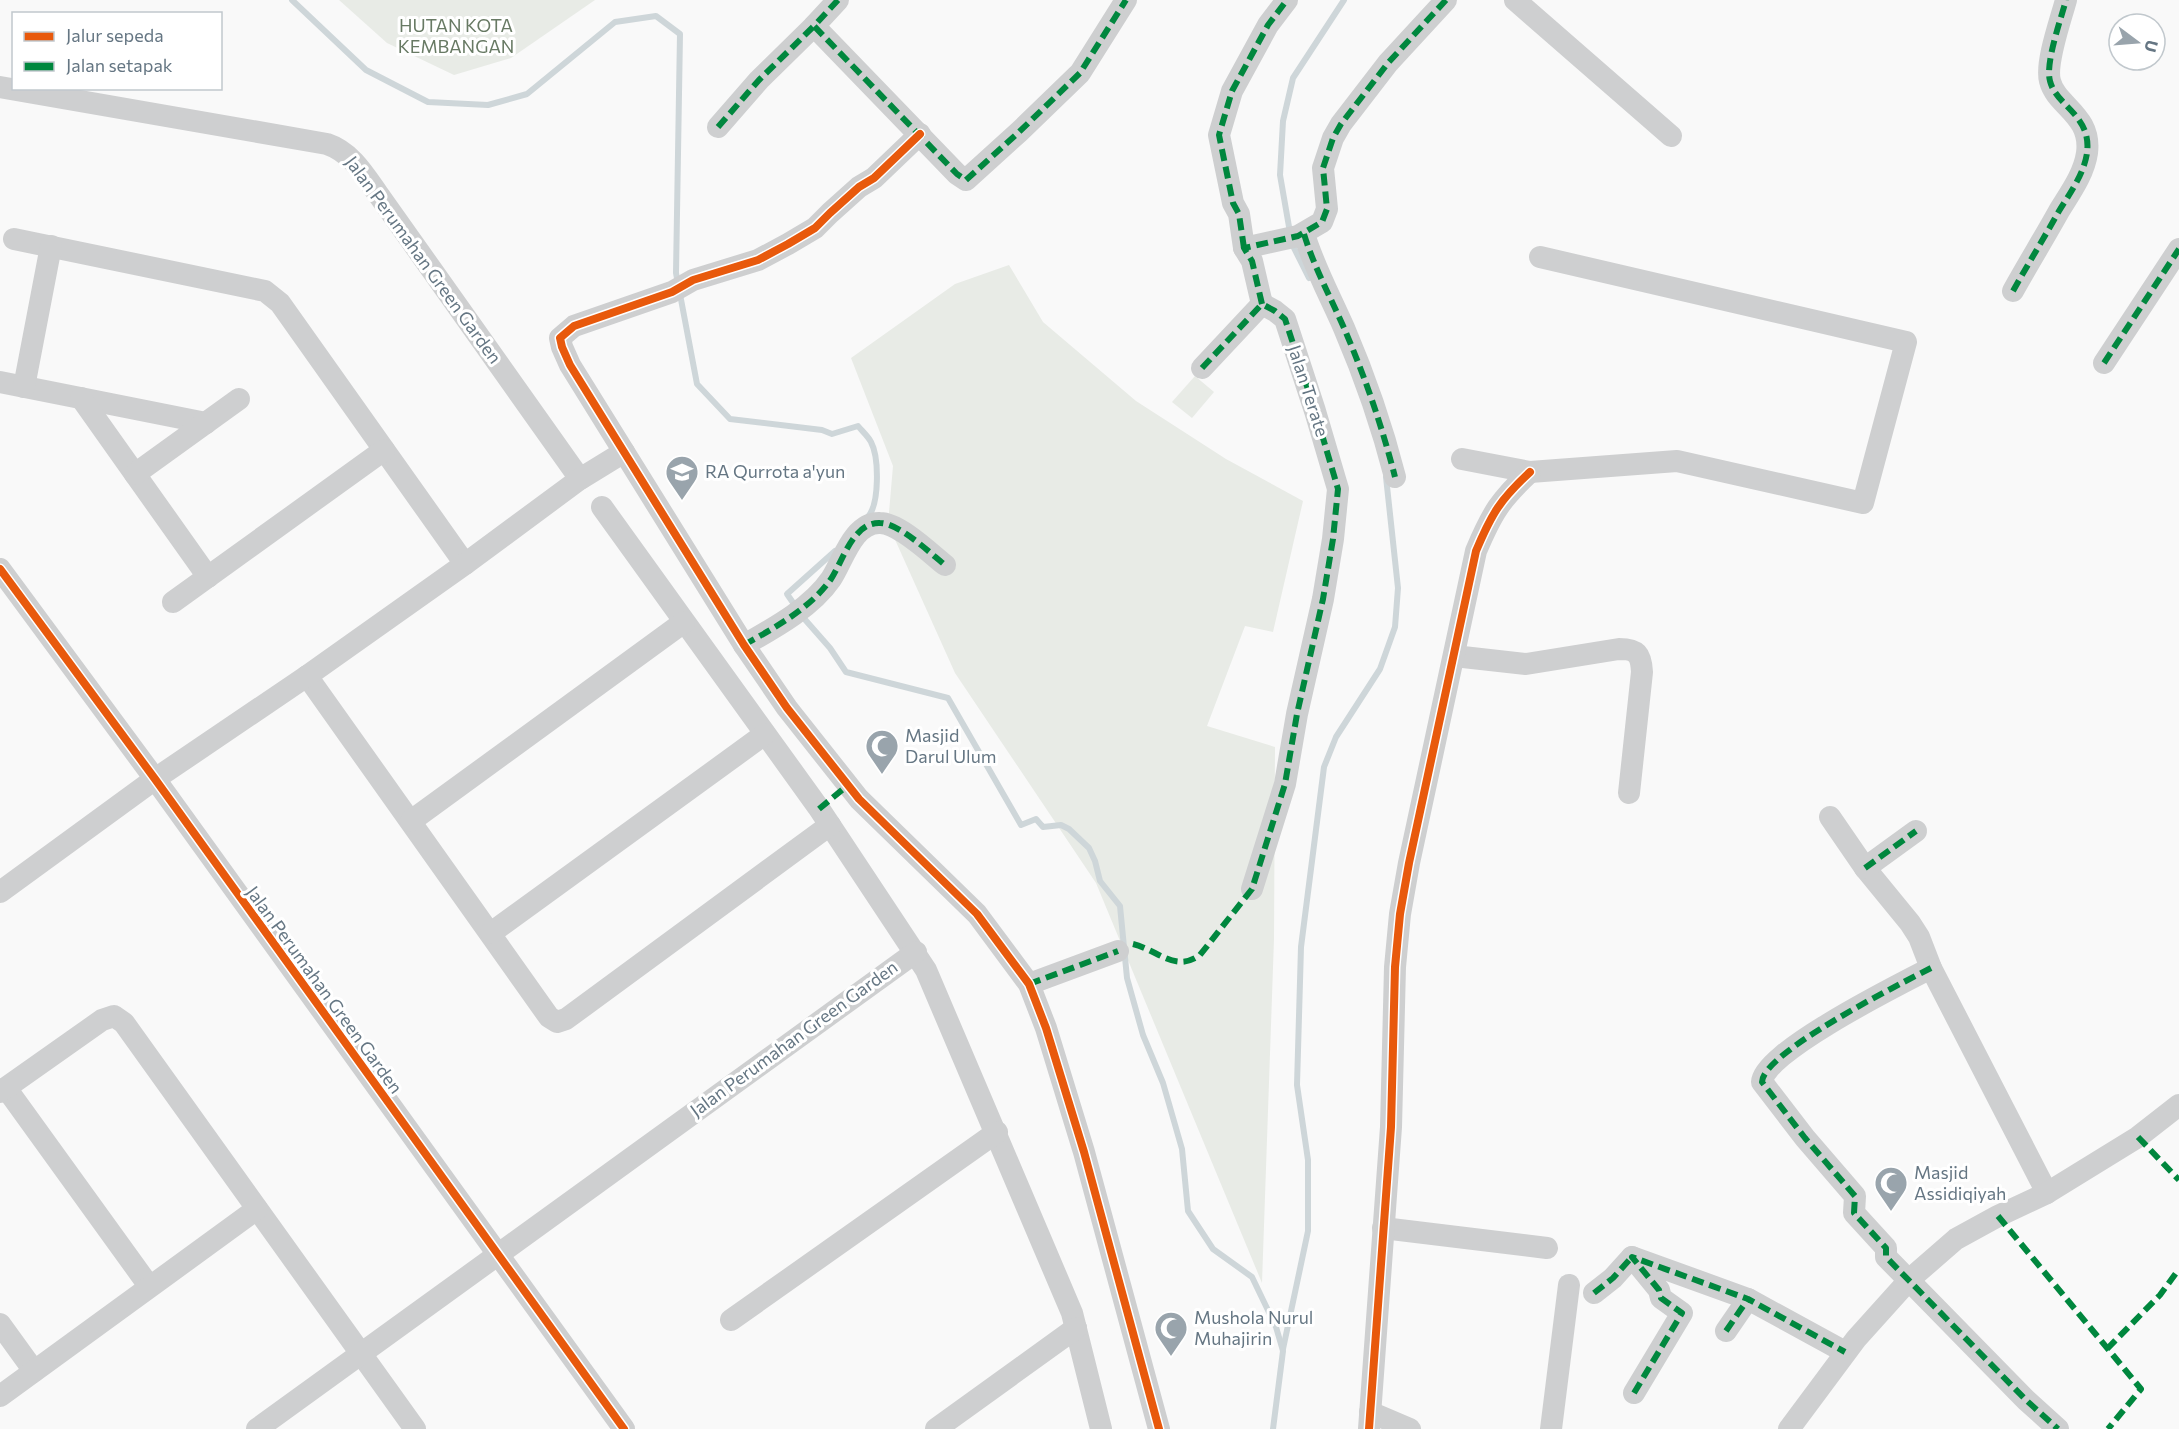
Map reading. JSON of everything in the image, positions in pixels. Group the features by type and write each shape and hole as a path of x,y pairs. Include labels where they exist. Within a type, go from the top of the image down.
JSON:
{"street":[{"path":"718,127 759,80 838,0"},
{"path":"814,26 957,174 966,180 1080,73 1126,0"},
{"path":"1202,368 1262,304 1252,261 1244,248 1239,214 1233,203 1219,135 1232,91 1268,25 1287,0"},
{"path":"1244,248 1293,237 1322,222 1327,208 1323,168 1333,138 1341,124 1388,63 1446,0"},
{"path":"1515,0 1671,136"},
{"path":"2013,291 2081,174 2087,152 2085,132 2080,120 2056,92 2050,81 2052,50 2066,0"},
{"name":"Jalan Perumahan Green Garden","path":"17,90 327,144 345,153 359,167 580,479"},
{"path":"920,134 874,178 859,187 815,228 758,260 693,280 672,292 574,326 560,338 570,365 744,645 787,708 859,799 977,914 1029,984 1046,1028 1084,1152 1159,1429"},
{"path":"1293,237 1312,259 1343,327 1376,408 1395,477"},
{"path":"14,238 265,291 280,303 465,564"},
{"path":"24,387 51,246"},
{"path":"2104,363 2179,249"},
{"path":"1462,459 1530,472 1677,460 1863,503 1906,342 1540,257"},
{"name":"Jalan Terate","path":"1252,889 1285,783 1297,714 1323,599 1333,539 1338,489 1285,319 1275,310 1262,304"},
{"path":"0,382 206,423"},
{"path":"81,398 208,577"},
{"path":"135,474 239,399"},
{"path":"172,602 384,450"},
{"path":"0,892 155,779 307,676 465,564 580,479 624,452"},
{"path":"1410,1429 1369,1420 1390,1127 1395,967 1401,914 1409,863 1476,551 1490,517 1508,492 1530,472"},
{"name":"Jalan Perumahan Green Garden","path":"602,507 824,817 916,952 997,1132 1072,1313 1101,1429"},
{"path":"744,645 790,616 820,592 855,537 871,524 880,523 893,526 945,565"},
{"name":"Jalan Perumahan Green Garden","path":"0,569 155,779 624,1429"},
{"path":"411,821 684,622"},
{"path":"1454,656 1526,663 1619,649 1630,649 1635,652 1640,658 1642,672 1629,792"},
{"path":"307,676 549,1017 557,1022 566,1019 824,817 848,785"},
{"path":"491,933 765,734"},
{"path":"1830,817 1865,868 1919,937 1931,968 2047,1193"},
{"path":"1865,868 1916,831"},
{"path":"1029,984 1118,951"},
{"name":"Jalan Perumahan Green Garden","path":"257,1429 916,952"},
{"path":"1931,968 1817,1029 1766,1070 1762,1082 1805,1138 1855,1196 1854,1213 1886,1248 1886,1257 2052,1427"},
{"path":"149,1286 3,1090 102,1020 114,1016 124,1023 415,1429"},
{"path":"1789,1429 1845,1352 1910,1280 1956,1239 2047,1193 2138,1137 2179,1105"},
{"path":"731,1320 997,1132"},
{"path":"0,1396 257,1209"},
{"path":"1383,1228 1547,1248"},
{"path":"1632,1257 1748,1299 1845,1352"},
{"path":"1594,1293 1613,1278 1632,1257"},
{"path":"1632,1257 1659,1290 1660,1298 1682,1313 1634,1393"},
{"path":"1551,1429 1569,1285"},
{"path":"1726,1331 1748,1299"},
{"path":"0,1324 34,1371"},
{"path":"936,1429 1076,1328"}],"green space":[{"name":"HUTAN KOTA KEMBANGAN","path":"339,0 595,0 511,58 454,75 387,43"},
{"path":"1009,265 1043,322 1136,401 1226,459 1303,501 1273,632 1245,626 1207,726 1275,747 1274,939 1262,1283 1096,883 955,673 888,524 893,466 851,358 955,284"},
{"path":"1195,376 1214,392 1192,418 1172,402"}],"waterway":[{"path":"292,0 366,70 428,102 488,105 527,94 615,22 656,16 680,34 676,273 697,384 730,419 822,430 832,434 858,426 871,442 876,458 876,492 871,512 867,518"},
{"path":"1309,278 1292,244 1280,175 1283,121 1293,78 1344,0"},
{"path":"1283,1349 1308,1231 1308,1160 1297,1085 1301,947 1324,767 1336,737 1380,669 1395,627 1398,588 1386,477"},
{"path":"796,607 787,594 835,551"},
{"path":"801,615 830,648 846,672 948,698 1021,825 1036,819 1043,827 1061,825 1069,829 1089,848 1100,881 1120,906 1127,978 1143,1035 1163,1083 1182,1149 1188,1211 1213,1249 1252,1277 1276,1327 1283,1351 1273,1429"}],"marked path":[{"path":"838,0 814,26 957,174 966,180 1080,73 1126,0"},
{"path":"1244,248 1239,214 1233,203 1219,135 1232,91 1268,25 1287,0"},
{"path":"1262,304 1252,261 1244,248 1298,236 1322,222 1327,209 1323,168 1333,138 1341,124 1388,63 1446,0"},
{"path":"2013,291 2076,183 2087,153 2084,129 2054,90 2050,81 2052,52 2066,0"},
{"path":"718,127 759,80 814,26"},
{"path":"1304,234 1312,258 1366,383 1395,477"},
{"path":"2104,363 2179,249"},
{"path":"1202,368 1262,304"},
{"path":"1133,944 1166,959 1182,962 1191,960 1200,955 1252,889 1285,784 1297,714 1323,599 1333,539 1338,489 1285,319 1262,304"},
{"path":"744,645 767,632 813,599 831,579 856,536 871,524 888,524 896,528 945,565"},
{"path":"819,809 848,785"},
{"path":"1865,868 1916,831"},
{"path":"1029,984 1118,951"},
{"path":"1931,968 1836,1019 1808,1037 1768,1069 1762,1082 1805,1138 1855,1196 1854,1213 1886,1248 1886,1257 2026,1400 2058,1429"},
{"path":"2138,1137 2179,1180"},
{"path":"1998,1216 2141,1389 2108,1429"},
{"path":"1594,1293 1613,1278 1632,1257"},
{"path":"1634,1393 1682,1313 1661,1298 1659,1290 1632,1257 1748,1299 1845,1352"},
{"path":"2107,1349 2160,1295 2179,1269"},
{"path":"1726,1331 1748,1299"}],"cycle path":[{"path":"920,134 874,178 859,187 815,228 788,244 758,260 693,280 672,292 574,326 560,338 570,365 744,645 787,708 859,799 977,914 1029,984 1046,1028 1084,1152 1159,1429"},
{"path":"1369,1429 1391,1127 1395,967 1400,914 1476,551 1498,508 1530,472"},
{"path":"0,569 155,779 624,1429"}],"place":[{"name":"RA Qurrota a'yun","path":"682,501"},
{"name":"Masjid Darul Ulum","path":"882,775"},
{"name":"Masjid Assidiqiyah","path":"1891,1212"},
{"name":"Mushola Nurul Muhajirin","path":"1171,1357"}]}
